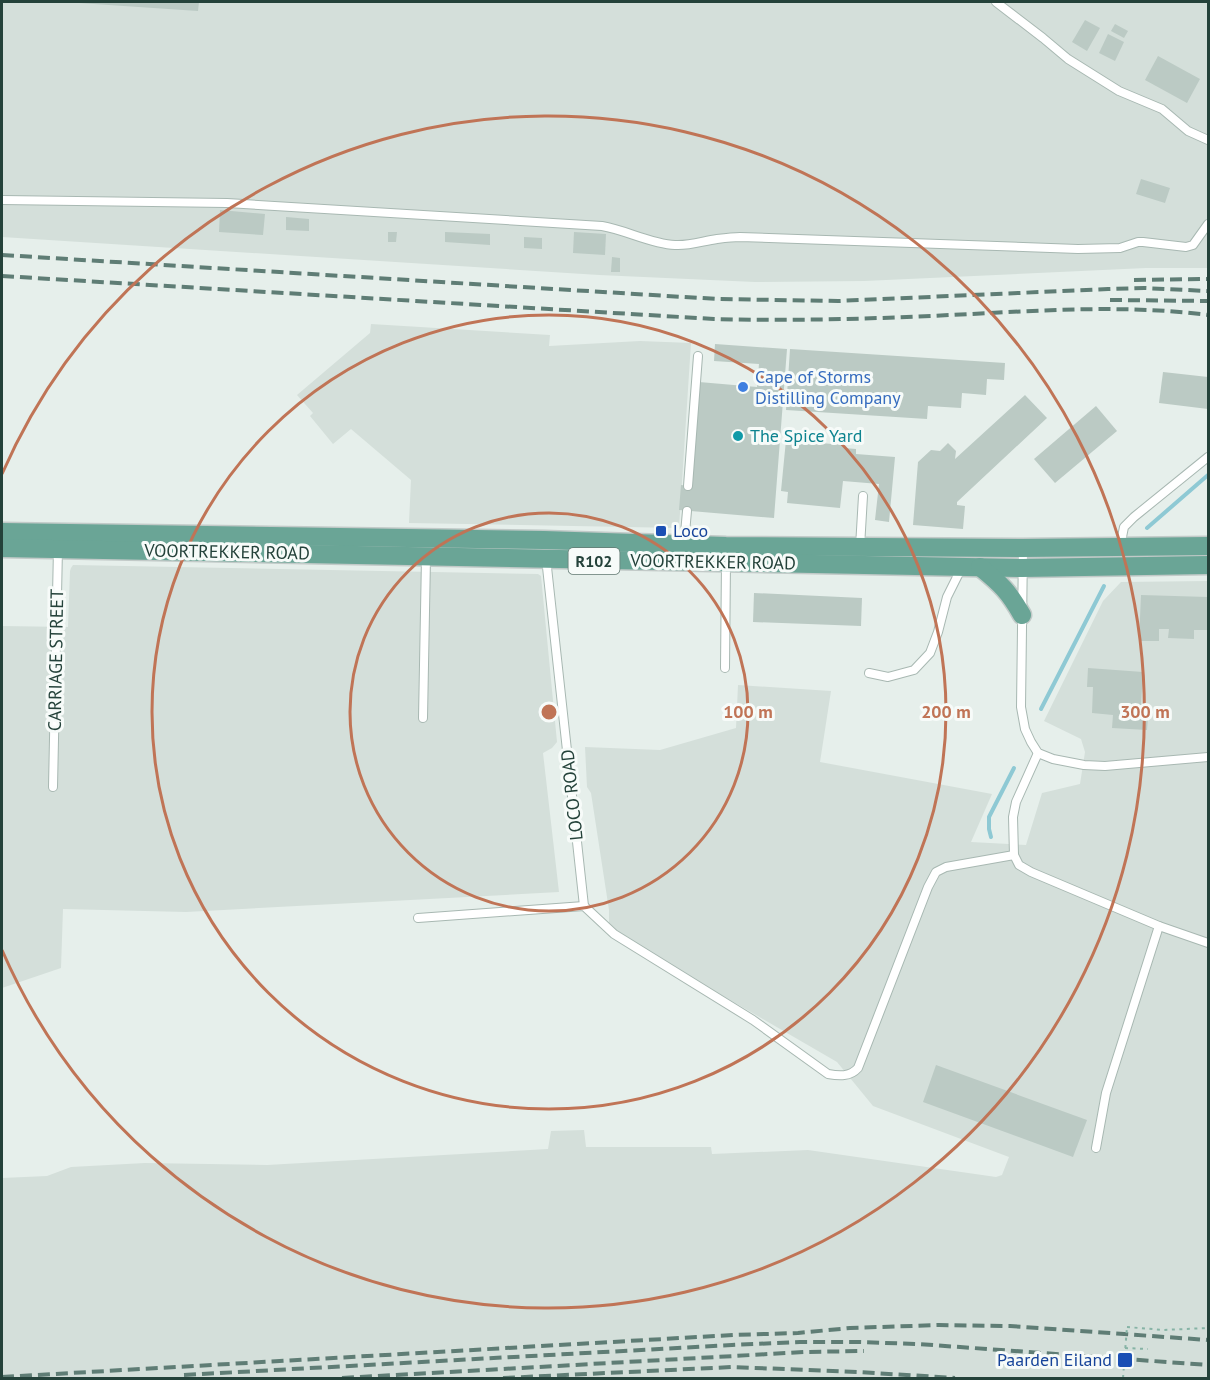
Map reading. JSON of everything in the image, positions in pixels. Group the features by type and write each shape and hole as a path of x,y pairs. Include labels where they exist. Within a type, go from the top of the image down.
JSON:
{"main road":[{"name":"VOORTREKKER ROAD","path":"2,532 59,541 300,546 426,548 544,540 684,544 726,554"},
{"name":"VOORTREKKER ROAD","path":"2,548 59,541"},
{"name":"VOORTREKKER ROAD","path":"426,548 546,560 726,554 859,556 1023,548 1209,546"},
{"name":"VOORTREKKER ROAD","path":"859,556 961,567 1209,565"},
{"path":"980,567 1011,595 1022,615"}],"lane":[{"path":"996,2 1068,59 1119,91 1162,109 1188,131 1209,140"},
{"path":"2,200 227,203 602,226 673,245 740,237 1078,249 1120,248 1138,242 1186,247 1193,245 1209,224"},
{"path":"688,486 698,356"},
{"path":"1120,567 1120,547 1124,527 1209,457"},
{"path":"859,556 863,496"},
{"path":"684,544 687,511"},
{"name":"LOCO ROAD","path":"544,540 584,906"},
{"name":"CARRIAGE STREET","path":"53,787 59,541"},
{"path":"423,718 426,548"},
{"path":"1023,548 1021,707 1025,729 1038,753 1053,759 1094,766 1209,757"},
{"path":"725,668 726,554"},
{"path":"869,673 888,676 914,670 930,653 947,597 961,567"},
{"path":"1038,753 1014,809 1014,855 1019,865 1159,926 1209,943"},
{"path":"418,918 584,906 614,934 753,1020 828,1074 840,1076 853,1074 858,1068 936,872 946,867 1014,855"},
{"path":"1096,1148 1106,1093 1159,926"}],"path":[{"path":"1123,1378 1127,1327 1163,1330 1209,1328"},
{"path":"1125,1348 1148,1349"}],"shaded area":[{"path":"2,2 1208,2 1208,268 1146,268 864,281 755,282 599,275 2,237"},
{"path":"371,324 550,335 549,346 640,341 691,343 679,528 409,523 411,480 351,429 333,444 310,416 313,413 297,395 370,333"},
{"path":"73,565 538,574 541,576 557,742 543,753 559,892 186,912 63,909 61,968 2,988 2,626 68,627 70,571"},
{"path":"1208,581 1208,1378 2,1378 2,1178 47,1176 71,1167 145,1163 267,1165 548,1149 551,1131 584,1130 586,1147 711,1147 712,1154 808,1150 996,1177 1002,1175 1009,1157 873,1106 837,1062 649,953 609,925 609,910 591,793 587,787 585,747 660,750 736,728 738,685 831,691 820,762 992,794 971,842 1026,845 1042,793 1080,784 1085,752 1081,739 1044,721 1103,601 1121,582"}],"building":[{"path":"79,2 199,2 198,11"},
{"path":"1085,20 1100,28 1087,51 1072,42"},
{"path":"1115,24 1128,31 1124,38 1111,31"},
{"path":"1108,34 1124,42 1115,61 1099,53"},
{"path":"1158,56 1200,79 1187,103 1145,80"},
{"path":"1141,179 1170,188 1165,203 1136,194"},
{"path":"220,210 265,214 263,235 219,232"},
{"path":"286,217 309,219 309,231 286,230"},
{"path":"388,232 397,232 396,242 388,242"},
{"path":"445,232 490,234 490,245 445,242"},
{"path":"574,232 606,234 605,255 573,253"},
{"path":"524,237 542,238 542,249 524,248"},
{"path":"612,257 620,258 620,272 611,272"},
{"name":"The Spice Yard","path":"715,344 787,349 774,518 679,510 681,485 691,486 699,382 757,387 759,364 714,361"},
{"path":"790,349 1005,363 1004,380 987,379 986,395 962,393 961,408 928,406 927,419 786,410"},
{"path":"1163,372 1208,377 1208,409 1159,403"},
{"path":"1025,395 1047,418 957,502 957,505 965,506 963,529 913,525 918,462 931,450 940,451 948,443 956,451 955,459"},
{"path":"1096,406 1117,431 1055,483 1034,459"},
{"path":"786,440 844,445 844,448 856,449 856,454 895,457 889,522 875,520 879,484 843,481 840,508 787,503 788,492 781,491"},
{"path":"754,593 862,598 861,626 753,622"},
{"path":"1141,595 1208,597 1208,630 1194,630 1194,639 1168,638 1169,629 1159,629 1159,641 1139,641"},
{"path":"1088,668 1143,672 1141,704 1149,705 1147,730 1112,728 1113,715 1092,713 1093,687 1087,687"},
{"path":"936,1065 1087,1120 1073,1157 923,1102"}],"waterway":[{"path":"1147,528 1208,475"},
{"path":"1041,709 1104,586"},
{"path":"991,837 989,817 1014,768"}],"railway":[{"path":"2,255 717,299 838,301 1144,288 1208,291"},
{"path":"2,276 714,319 861,319 1111,309 1208,315"},
{"path":"1134,280 1208,279"},
{"path":"1110,300 1208,301"},
{"path":"2,1377 798,1333 850,1328 939,1325 1010,1326 1208,1340"},
{"path":"184,1375 800,1342 918,1344 1208,1365"},
{"path":"342,1378 805,1352 864,1351"},
{"path":"503,1378 732,1367 955,1378"}],"place":[{"name":"Cape of Storms Distilling Company","path":"743,387"},
{"name":"The Spice Yard","path":"738,436"},
{"name":"Loco","path":"661,531"},
{"name":"Paarden Eiland","path":"1125,1360"}]}
